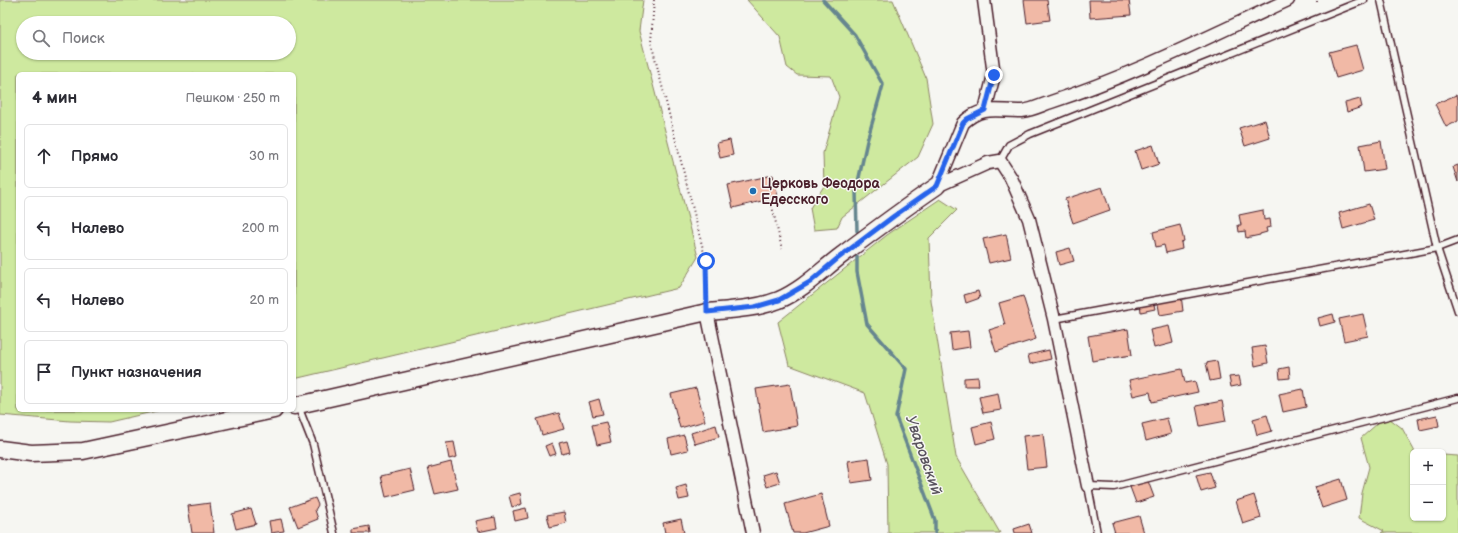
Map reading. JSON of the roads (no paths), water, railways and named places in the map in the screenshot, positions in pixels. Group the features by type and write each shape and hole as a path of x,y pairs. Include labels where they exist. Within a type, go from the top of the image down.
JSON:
{"street":[{"path":"984,0 994,75 985,110"},
{"path":"937,186 963,123 967,119 985,110 1024,111 1079,92 1130,72 1288,0"},
{"path":"296,405 707,312 755,307 779,300 810,282 837,259 937,186 988,163 1000,161 1011,178 1029,219 1054,319 1088,486"},
{"path":"707,312 753,533"},
{"path":"0,449 31,454 83,451 265,412"}],"lane":[{"path":"1000,161 1009,145 1030,134 1364,0"},
{"path":"1381,0 1436,248 1458,311"},
{"path":"1054,319 1436,248 1458,240"},
{"path":"1097,533 1088,486 1114,487 1458,398"},
{"path":"296,405 313,444 334,533"}],"waterway":[{"name":"Уваровский","path":"823,0 855,35 883,85 867,141 856,191 857,231"},
{"name":"Уваровский","path":"857,257 857,272 867,324 906,369 896,417 935,520 935,533"}],"place":[{"name":"Церковь Феодора Едесского","path":"753,191"}]}
